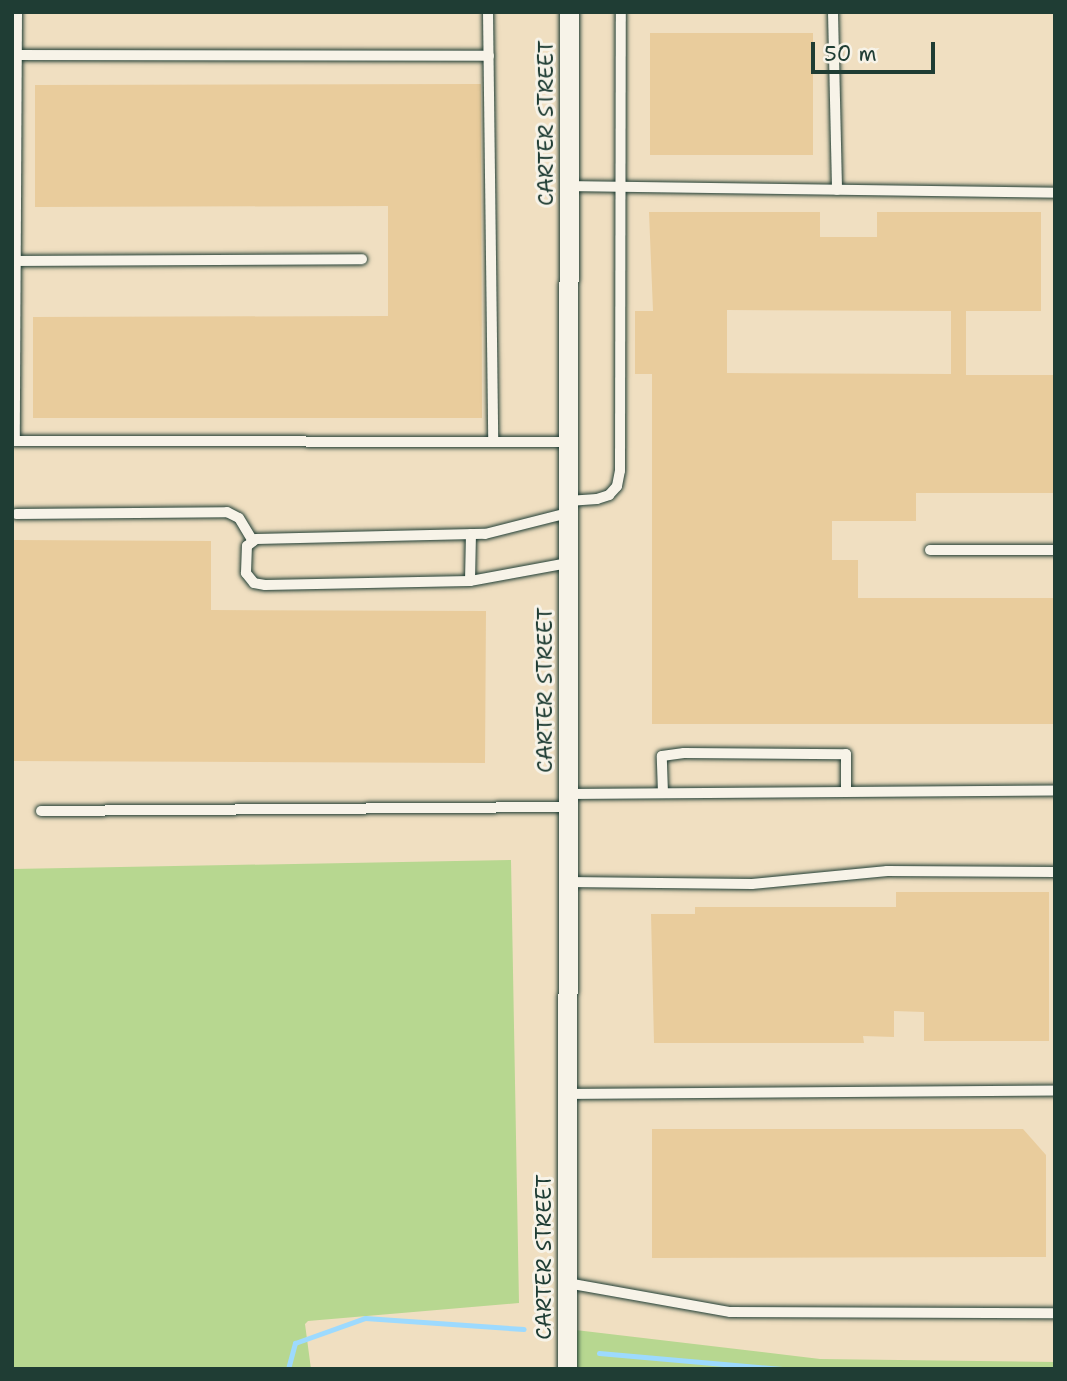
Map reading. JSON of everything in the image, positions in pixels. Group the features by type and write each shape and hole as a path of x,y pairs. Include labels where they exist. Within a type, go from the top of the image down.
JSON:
{"street":[{"name":"CARTER STREET","path":"567,1369 569,12"}],"lane":[{"path":"17,12 15,441 568,442"},
{"path":"488,12 494,442"},
{"path":"833,12 837,190"},
{"path":"568,563 470,581 254,583 246,573 247,546 253,541 267,538 485,534 609,495 617,486 620,471 621,13"},
{"path":"17,55 489,56"},
{"path":"569,186 1055,193"},
{"path":"16,261 362,259"},
{"path":"16,513 227,512 239,518 253,541"},
{"path":"470,581 471,534"},
{"path":"930,550 1055,550"},
{"path":"663,793 662,756 684,753 846,754 846,792"},
{"path":"41,811 568,801 663,793 1055,791"},
{"path":"567,882 752,884 887,871 1055,872"},
{"path":"567,1094 1055,1091"},
{"path":"567,1283 730,1312 1055,1313"}],"shaded area":[{"path":"12,12 1055,12 1055,1369 12,1369"}],"green space":[{"path":"511,860 519,1303 308,1321 305,1324 311,1369 12,1369 12,869"},
{"path":"567,1329 820,1359 1055,1362 1055,1369 567,1369"}],"building":[{"path":"650,33 813,33 813,155 650,155"},
{"path":"481,84 482,418 33,418 33,317 388,316 388,206 35,207 35,85"},
{"path":"649,212 820,212 820,237 877,237 877,212 1041,212 1041,311 966,311 966,375 1055,375 1055,493 916,493 916,521 832,521 832,560 858,560 858,598 1055,598 1055,724 652,724 652,374 635,374 635,311 653,311","holes":["727,310 951,311 951,374 727,373"]},
{"path":"13,540 211,541 211,610 486,611 485,763 12,761"},
{"path":"896,892 1049,892 1049,1041 924,1041 924,1012 894,1011 894,1037 863,1036 864,1043 654,1043 651,914 695,914 695,907 896,907"},
{"path":"652,1129 1023,1129 1046,1155 1046,1257 652,1258"}],"waterway":[{"path":"288,1369 295,1343 365,1318 524,1329"},
{"path":"599,1353 782,1369"}]}
